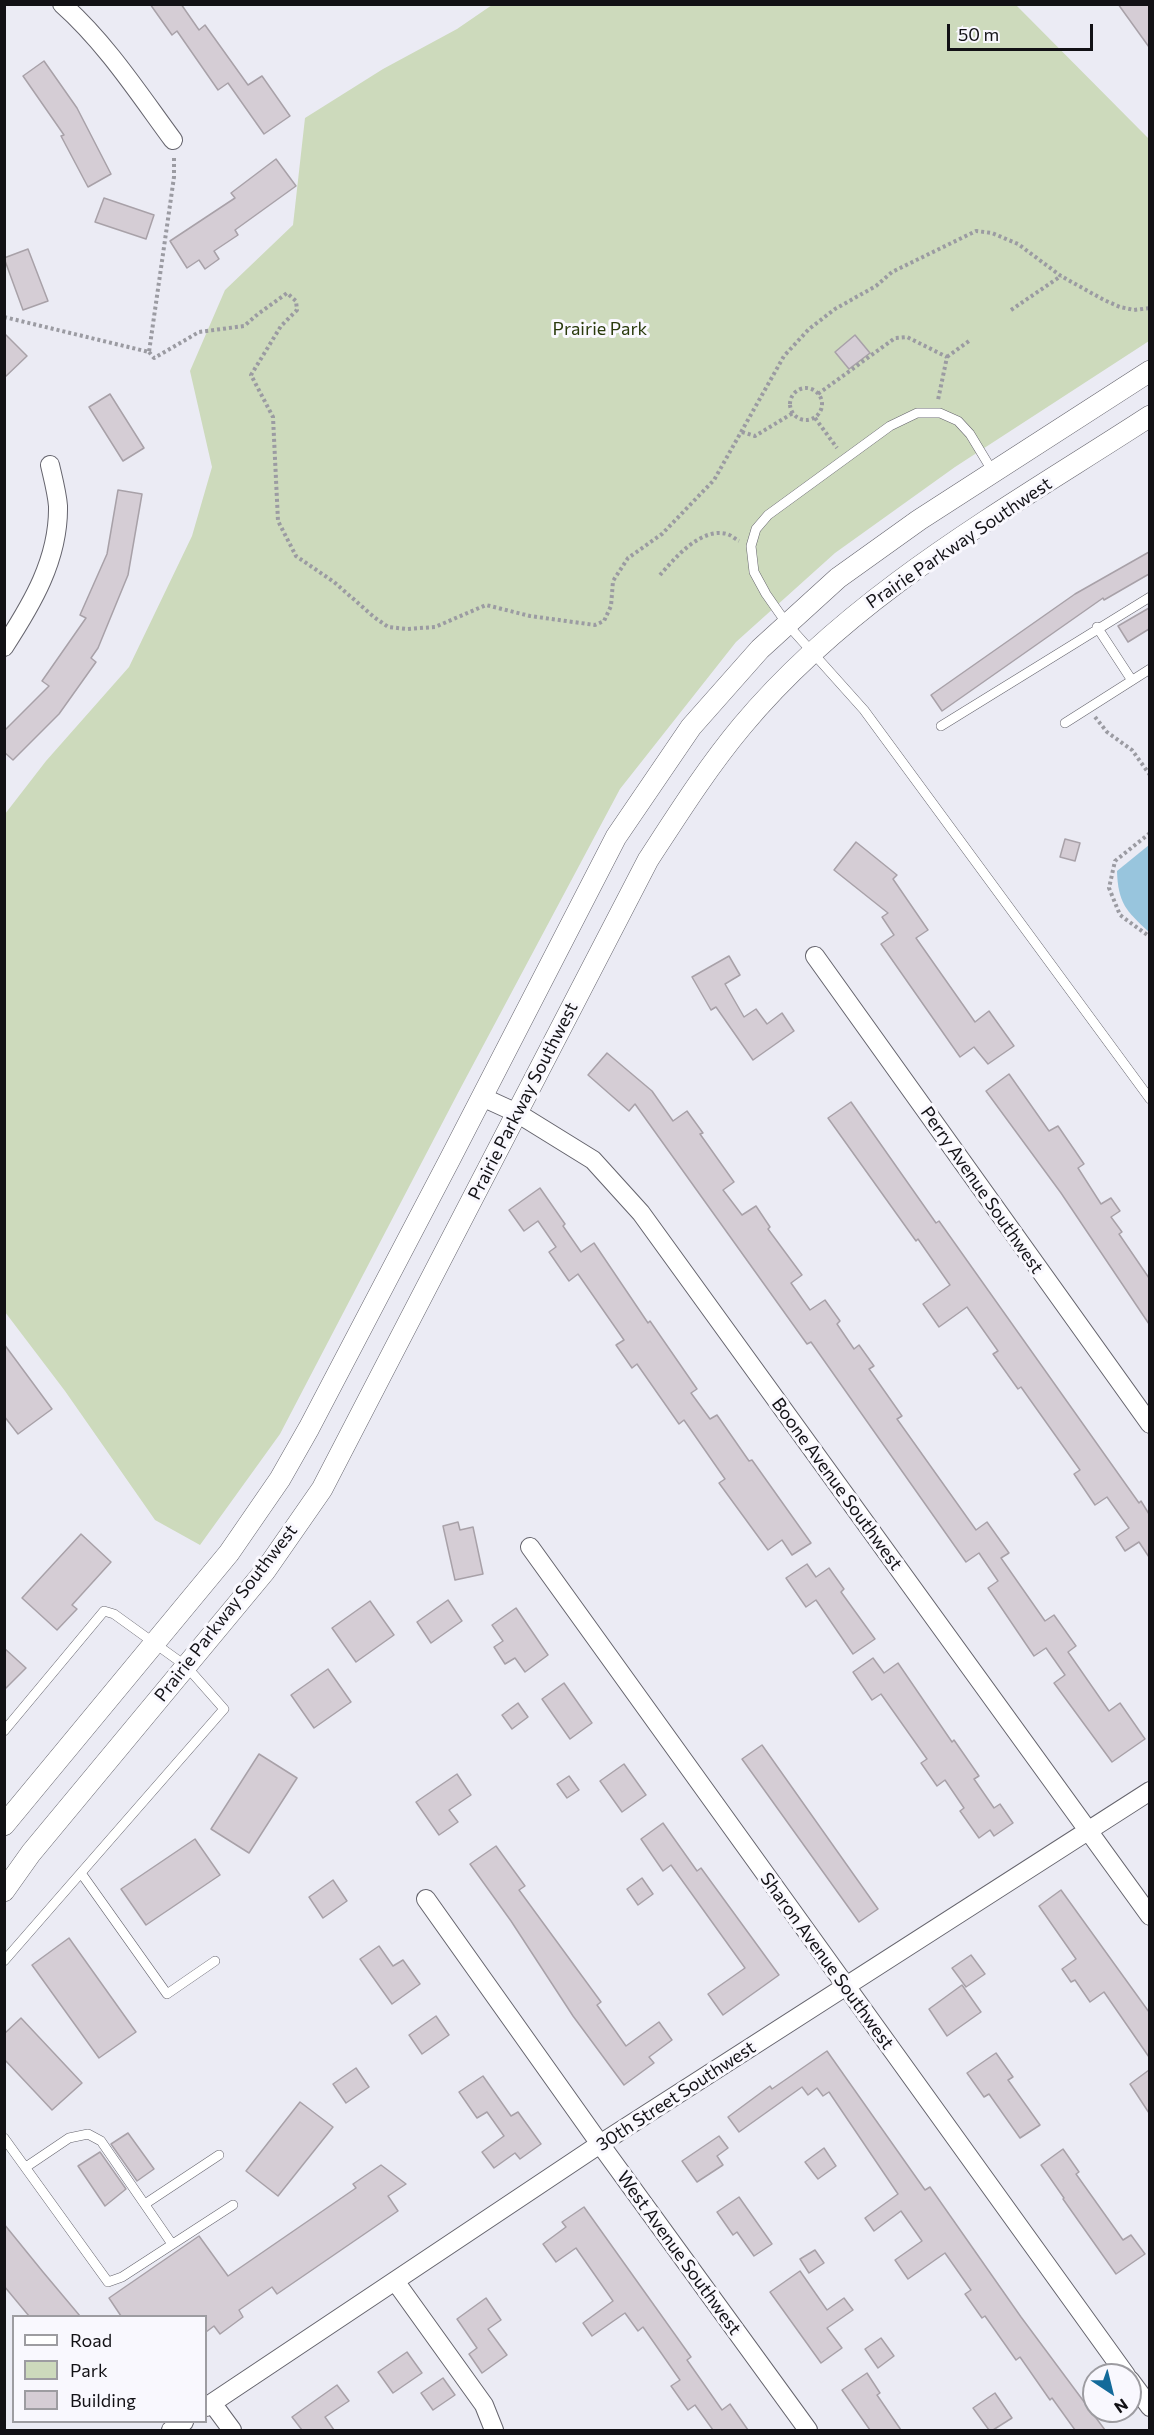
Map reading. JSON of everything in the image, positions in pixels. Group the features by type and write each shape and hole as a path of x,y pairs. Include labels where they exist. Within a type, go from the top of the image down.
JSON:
{"street":[{"path":"62,4 76,17 117,66 173,140"},
{"name":"Prairie Parkway Southwest","path":"4,1825 229,1553 280,1479 309,1428 616,837 691,727 747,663 838,578 919,520 1149,371"},
{"name":"Prairie Parkway Southwest","path":"4,1891 31,1853 265,1571 322,1489 648,860 684,804 742,725 813,651 902,578 1149,416"},
{"path":"4,647 38,591 51,561 58,504 50,465"},
{"name":"Perry Avenue Southwest","path":"815,956 1149,1424"},
{"name":"Boone Avenue Southwest","path":"482,1097 517,1113 593,1160 641,1213 1149,1916"},
{"name":"Sharon Avenue Southwest","path":"530,1546 1117,2363"},
{"name":"30th Street Southwest","path":"209,2405 600,2144 846,1988 1149,1791"},
{"name":"West Avenue Southwest","path":"426,1899 600,2144 808,2430"},
{"path":"395,2281 484,2405 494,2430"},
{"path":"209,2405 232,2430"}],"lane":[{"path":"993,472 958,421 937,413 917,413 890,426 768,515 756,529 751,546 754,572 787,624 864,710 1149,1099"},
{"path":"941,726 1097,627 1149,597"},
{"path":"1097,627 1131,680"},
{"path":"1065,723 1149,669"},
{"path":"4,1731 104,1611 114,1614 186,1666 224,1708 4,1960"},
{"path":"81,1873 166,1995 215,1961"},
{"path":"26,2167 69,2138 88,2134 101,2142 172,2244"},
{"path":"4,2138 108,2282 122,2277 233,2205"},
{"path":"144,2204 219,2155"}],"path":[{"path":"149,352 174,177 173,140"},
{"path":"4,317 149,352 154,358 200,332 244,326 287,293 296,301 297,310 281,326 251,375 273,417 278,521 296,556 334,582 388,627 406,629 435,627 486,605 530,616 595,625 604,621 611,606 613,581 628,558 662,534 714,480 784,356 810,329 835,309 876,286 892,272 976,231 992,233 1018,244 1061,276 1120,307 1134,310 1149,308"},
{"path":"1011,310 1061,276"},
{"path":"818,394 895,338 907,337 947,357"},
{"path":"937,413 947,357 969,341"},
{"path":"807,388 818,394 822,406 814,418 803,420 793,413 791,400 797,392 807,388"},
{"path":"742,432 755,436 793,413"},
{"path":"814,418 845,459"},
{"path":"660,575 674,558 705,536 725,533 751,546"},
{"path":"1089,709 1107,732 1132,750 1149,775"},
{"path":"1149,834 1115,861 1109,888 1120,915 1149,938"}],"green space":[{"name":"Prairie Park","path":"492,5 1016,5 1149,139 1149,341 955,467 835,553 736,642 620,789 280,1434 200,1545 155,1520 65,1391 5,1312 5,814 46,761 129,667 192,536 212,467 190,371 225,290 293,225 305,118 383,69 457,29"}],"water":[{"path":"1149,845 1149,932 1125,906 1119,891 1117,871"}],"building":[{"path":"150,4 181,4 199,30 205,25 248,85 262,76 290,116 264,134 228,83 218,90 177,31 172,35"},
{"path":"1118,4 1149,4 1149,47"},
{"path":"44,61 77,108 111,174 88,187 61,136 64,135 23,76"},
{"path":"276,159 296,186 235,230 238,235 214,251 219,259 205,269 199,260 187,268 170,241 235,198 231,193"},
{"path":"104,198 154,215 146,239 95,222"},
{"path":"28,249 48,301 23,310 4,258"},
{"path":"4,333 27,356 4,378"},
{"path":"855,335 870,353 849,369 835,352"},
{"path":"110,394 144,448 123,461 89,407"},
{"path":"118,490 142,494 128,575 98,648 91,658 96,662 59,714 13,760 4,752 4,731 49,686 42,681 86,618 80,615 107,554"},
{"path":"1149,552 1149,574 1104,600 1103,598 942,711 931,695 1075,594"},
{"path":"1149,608 1149,629 1128,642 1118,626"},
{"path":"1065,839 1080,843 1075,861 1060,857"},
{"path":"856,842 897,875 893,879 928,930 916,938 975,1022 989,1011 1014,1046 988,1064 974,1047 960,1057 881,944 894,935 882,917 888,913 834,870"},
{"path":"729,956 740,975 725,984 744,1017 756,1009 767,1024 782,1013 794,1031 753,1060 716,1007 711,1010 692,977"},
{"path":"607,1053 652,1091 673,1121 687,1111 703,1133 700,1134 734,1182 723,1190 742,1215 756,1206 770,1227 768,1229 802,1275 791,1283 810,1310 825,1300 840,1321 837,1324 854,1349 859,1345 874,1366 869,1369 902,1416 897,1419 976,1530 987,1522 1009,1553 1001,1558 1045,1621 1054,1615 1076,1646 1068,1652 1109,1711 1120,1703 1145,1739 1112,1762 1054,1683 1065,1675 1046,1648 1034,1656 988,1588 998,1581 979,1553 966,1562 811,1342 807,1344 635,1104 629,1111 588,1075"},
{"path":"1009,1074 1049,1131 1058,1126 1084,1164 1078,1168 1101,1204 1111,1198 1120,1211 1111,1217 1122,1232 1119,1234 1149,1278 1149,1324 1061,1193 986,1091"},
{"path":"851,1102 936,1223 939,1221 1139,1503 1141,1501 1149,1514 1149,1557 1139,1542 1125,1551 1116,1537 1129,1528 1107,1497 1095,1505 1074,1474 1080,1470 1021,1387 1018,1389 993,1354 998,1351 967,1307 939,1327 923,1304 950,1285 828,1118"},
{"path":"540,1188 581,1252 594,1243 648,1323 650,1321 697,1389 691,1393 710,1419 717,1415 811,1543 792,1555 782,1540 768,1550 719,1483 725,1479 684,1420 679,1424 637,1364 632,1368 616,1345 624,1340 578,1274 569,1281 549,1252 556,1247 538,1221 524,1231 509,1210"},
{"path":"4,1344 52,1409 18,1434 4,1416"},
{"path":"458,1522 460,1530 473,1527 483,1574 455,1580 443,1526"},
{"path":"81,1534 111,1562 72,1605 77,1609 57,1630 22,1598"},
{"path":"807,1564 816,1577 829,1568 844,1589 841,1592 875,1639 853,1654 816,1600 806,1607 786,1578"},
{"path":"448,1600 462,1621 431,1643 417,1622"},
{"path":"370,1601 394,1635 356,1662 332,1628"},
{"path":"516,1608 548,1655 525,1672 515,1658 505,1664 494,1647 503,1641 492,1625"},
{"path":"4,1648 26,1668 4,1690"},
{"path":"873,1658 884,1673 898,1663 952,1742 954,1740 979,1776 974,1779 994,1808 1000,1804 1013,1823 994,1836 990,1830 979,1838 960,1811 964,1808 945,1780 937,1786 921,1763 927,1759 881,1694 872,1700 853,1672"},
{"path":"328,1669 351,1702 314,1728 291,1695"},
{"path":"564,1683 592,1723 570,1739 542,1699"},
{"path":"518,1703 528,1717 512,1729 502,1715"},
{"path":"762,1745 878,1909 859,1922 742,1759"},
{"path":"259,1754 297,1778 249,1853 211,1829"},
{"path":"624,1764 646,1795 622,1812 600,1781"},
{"path":"457,1774 471,1795 449,1810 458,1822 439,1835 416,1802"},
{"path":"569,1776 579,1790 567,1798 557,1784"},
{"path":"663,1823 697,1871 701,1868 779,1975 723,2015 708,1994 745,1968 671,1865 663,1871 641,1839"},
{"path":"195,1839 220,1875 146,1925 121,1889"},
{"path":"496,1846 525,1886 519,1890 601,2002 597,2005 626,2046 659,2022 672,2040 649,2057 654,2063 624,2085 573,2016 511,1921 470,1864"},
{"path":"642,1878 653,1894 638,1905 627,1889"},
{"path":"333,1880 347,1901 323,1918 309,1897"},
{"path":"1061,1890 1149,2012 1149,2057 1104,1992 1090,2002 1075,1980 1071,1982 1062,1969 1076,1959 1039,1906"},
{"path":"69,1938 136,2032 99,2058 32,1965"},
{"path":"379,1946 393,1966 403,1960 420,1984 392,2004 360,1959"},
{"path":"971,1955 985,1974 966,1987 952,1968"},
{"path":"962,1985 981,2012 947,2036 929,2009"},
{"path":"436,2016 449,2035 422,2054 409,2035"},
{"path":"21,2018 82,2083 52,2110 4,2059 4,2034"},
{"path":"827,2051 925,2190 930,2187 1082,2399 1082,2423 1100,2423 1105,2430 1075,2430 1052,2398 1050,2400 1020,2357 1016,2360 985,2316 982,2318 965,2294 971,2290 945,2253 908,2279 895,2260 922,2241 901,2211 874,2231 865,2218 898,2194 829,2092 823,2096 817,2088 808,2095 802,2087 739,2132 728,2117 770,2086 772,2089"},
{"path":"996,2053 1013,2077 1008,2080 1040,2125 1020,2138 989,2094 984,2097 967,2073"},
{"path":"356,2068 369,2087 346,2103 333,2084"},
{"path":"1149,2070 1149,2113 1130,2084"},
{"path":"483,2076 511,2116 518,2112 541,2144 520,2159 515,2153 494,2168 482,2152 504,2136 487,2112 477,2118 459,2092"},
{"path":"300,2102 333,2127 278,2196 246,2171"},
{"path":"128,2133 154,2169 137,2181 111,2144"},
{"path":"719,2136 728,2148 717,2156 723,2165 697,2182 682,2161"},
{"path":"824,2148 836,2166 818,2179 805,2162"},
{"path":"1063,2149 1079,2172 1076,2174 1123,2240 1131,2235 1145,2254 1116,2274 1041,2165"},
{"path":"100,2152 126,2189 105,2206 78,2166"},
{"path":"381,2165 406,2184 388,2196 398,2211 277,2294 272,2287 239,2310 243,2317 220,2334 214,2326 207,2331 207,2315 120,2315 109,2298 199,2236 228,2276 356,2188 353,2184"},
{"path":"739,2197 772,2244 754,2256 737,2232 733,2235 717,2212"},
{"path":"584,2207 691,2357 687,2360 722,2410 730,2404 748,2430 713,2430 695,2405 688,2410 671,2386 680,2380 643,2327 638,2331 625,2313 592,2336 583,2323 613,2301 576,2248 556,2262 543,2244 566,2227 562,2222"},
{"path":"4,2224 79,2315 28,2315 4,2286"},
{"path":"815,2250 824,2263 809,2273 800,2259"},
{"path":"800,2271 827,2310 844,2298 853,2310 827,2328 842,2348 821,2363 770,2292"},
{"path":"486,2298 501,2320 488,2329 507,2355 482,2373 469,2354 477,2348 457,2319"},
{"path":"881,2338 894,2356 878,2368 865,2349"},
{"path":"407,2352 422,2373 393,2393 378,2372"},
{"path":"867,2373 880,2393 877,2395 901,2430 870,2430 842,2390"},
{"path":"443,2378 455,2395 433,2410 421,2393"},
{"path":"337,2385 349,2401 325,2417 334,2430 302,2430 292,2417"},
{"path":"995,2393 1012,2418 993,2430 989,2430 973,2408"}]}
